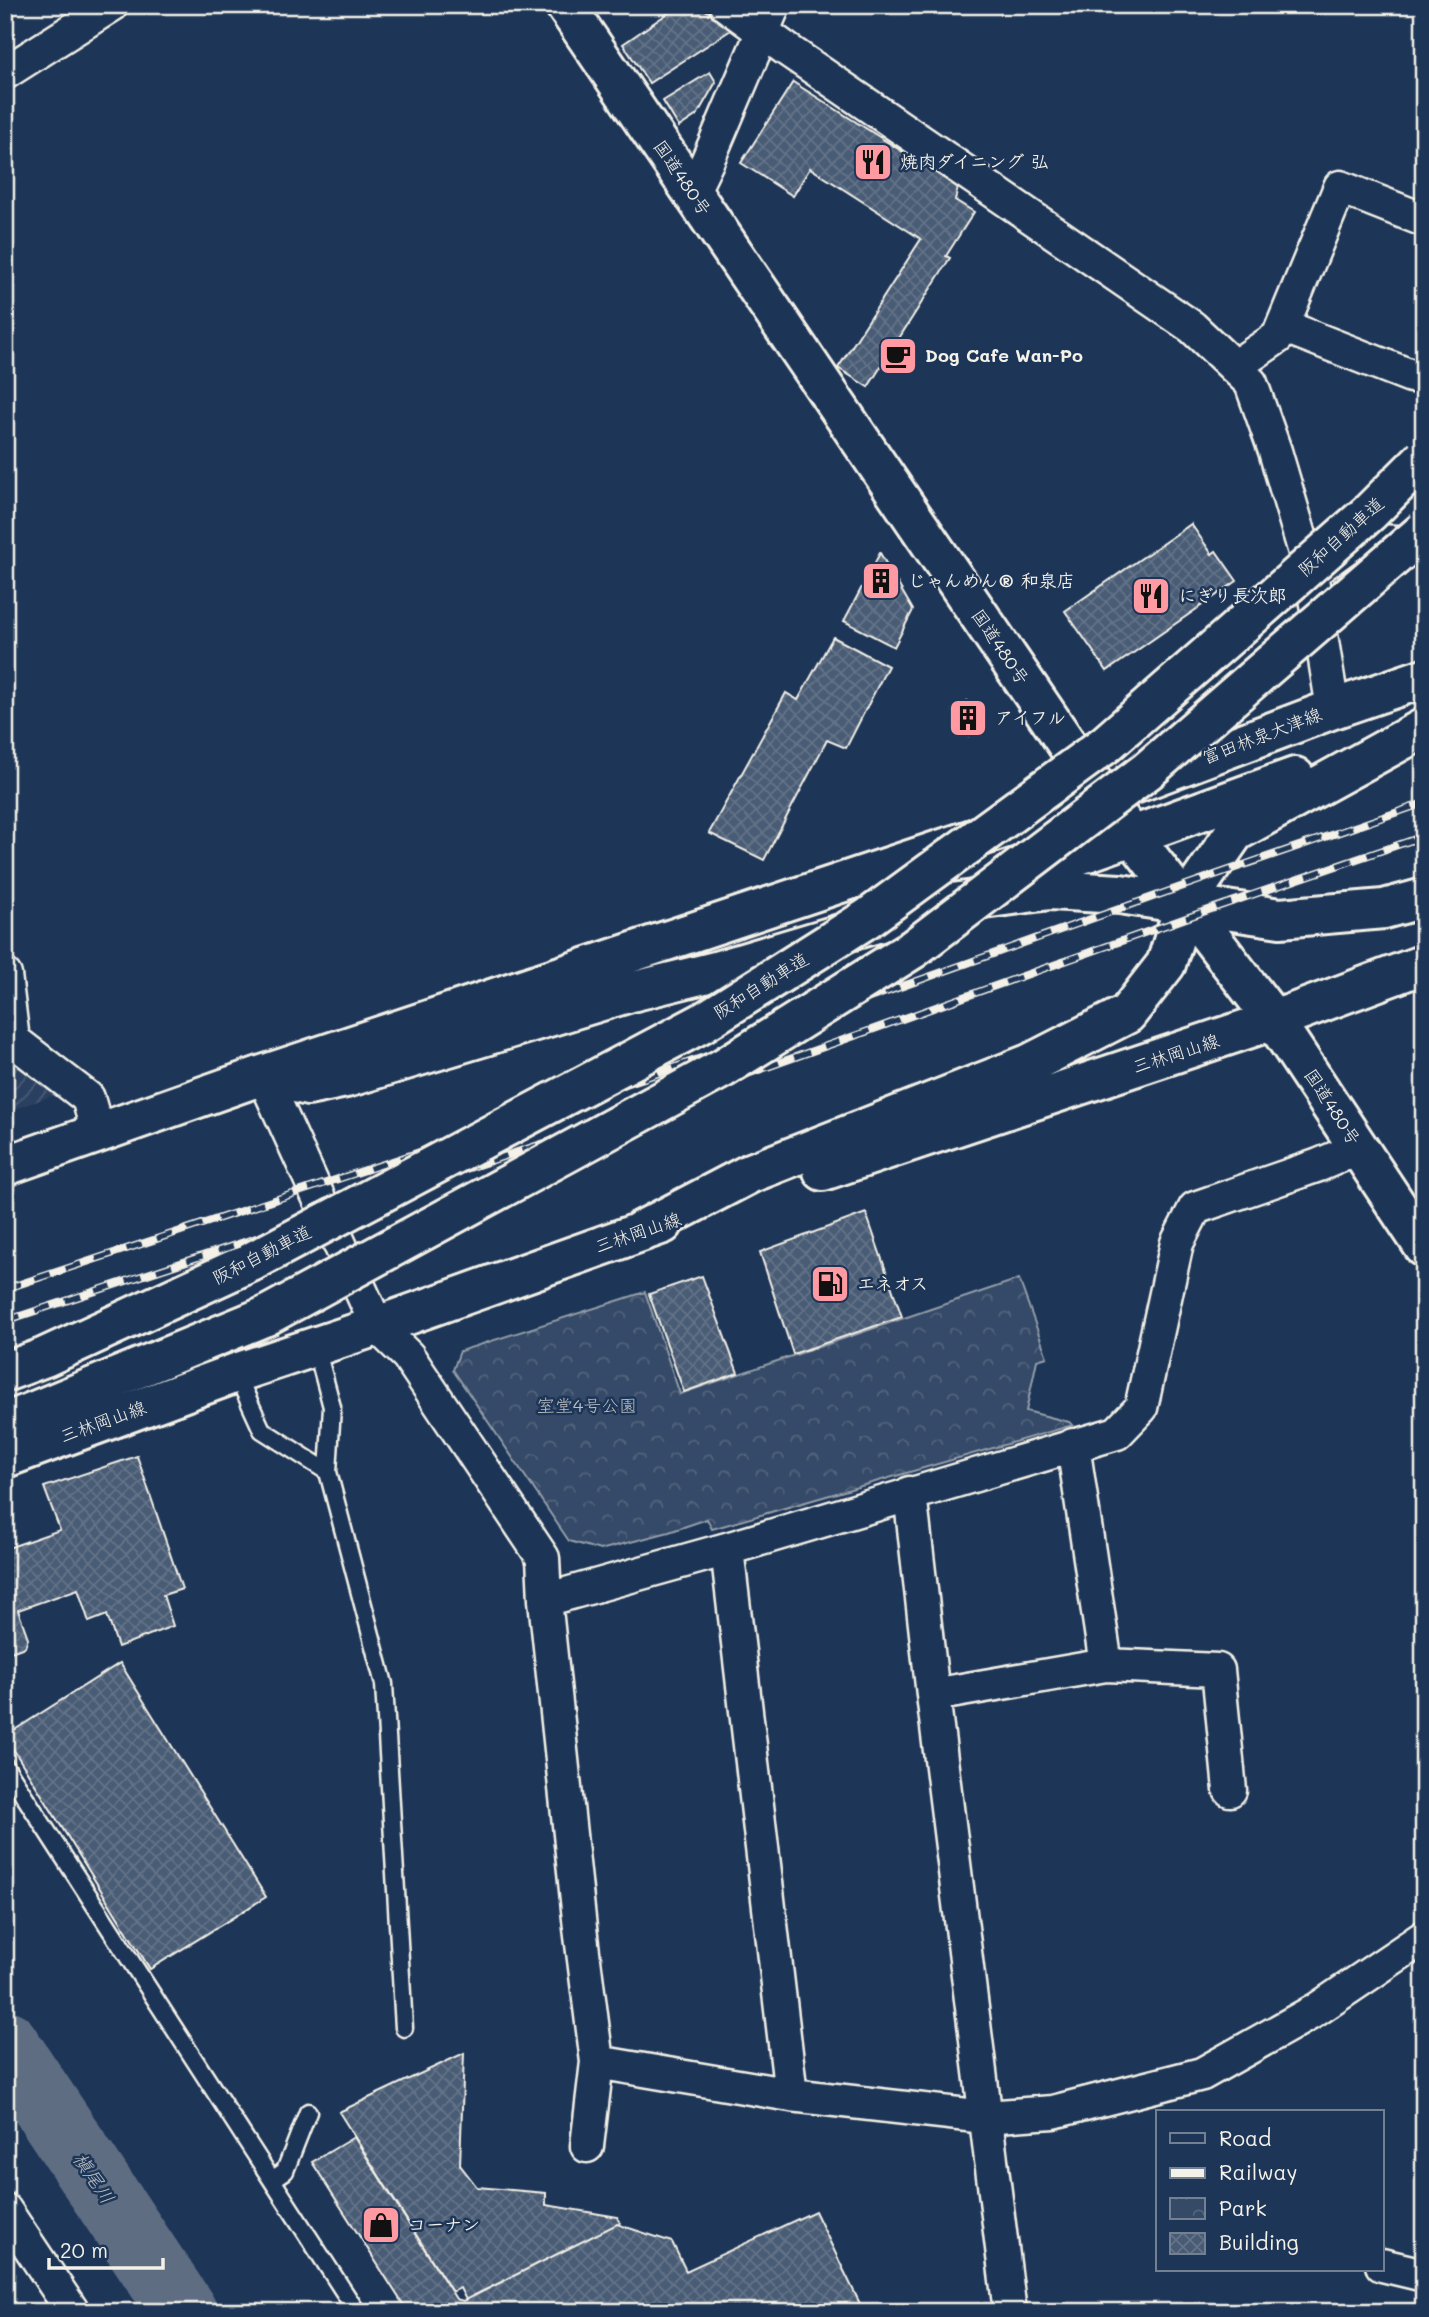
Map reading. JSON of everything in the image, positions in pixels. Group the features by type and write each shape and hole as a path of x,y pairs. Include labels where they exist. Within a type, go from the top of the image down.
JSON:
{"main road":[{"name":"国道480号","path":"565,5 1102,796 1275,1020 1424,1247"},
{"name":"阪和自動車道","path":"5,1372 45,1357 277,1248 702,1023 868,918 1106,744 1369,513 1424,458"},
{"path":"5,1423 266,1316 723,1068 913,949 1147,771 1424,531"},
{"name":"富田林泉大津線","path":"1102,796 1333,709 1424,678"},
{"path":"262,1075 308,1086 345,1078 631,992 716,971 937,905 1414,733"},
{"path":"640,1231 751,1173 1029,1064 1127,1014 1166,964 1185,904 1235,832 1414,733"},
{"path":"5,1166 262,1075 1102,796"},
{"path":"937,905 1050,890 1120,894 1280,918 1384,909 1424,898"},
{"path":"1275,1020 1424,964"},
{"name":"三林岡山線","path":"5,1458 236,1373 377,1326 640,1231 1275,1020"}],"street":[{"path":"5,73 112,5"},
{"path":"726,5 768,18 786,49 1192,327 1251,383 1275,451 1311,573 1333,709"},
{"path":"692,193 768,18"},
{"path":"1234,367 1278,337 1340,187 1424,220"},
{"path":"1283,326 1411,376"},
{"path":"1311,573 1351,544 1374,541 1424,543"},
{"path":"5,975 13,1041 89,1098 99,1133"},
{"path":"262,1075 377,1326 408,1356 543,1558 545,1600 580,1928 597,2062 587,2146"},
{"path":"545,1600 1117,1433 1141,1408 1177,1243 1195,1208 1319,1165 1359,1148"},
{"path":"1073,1445 1106,1665"},
{"path":"910,1493 1010,2312"},
{"path":"727,1549 791,2095"},
{"path":"933,1695 1106,1665 1218,1670 1230,1790"},
{"path":"597,2062 791,2095 985,2117 1053,2112 1202,2074 1316,2010 1424,1937"},
{"path":"5,2210 73,2312"},
{"path":"1384,2265 1424,2275"}],"lane":[{"path":"316,1347 332,1407 328,1472 384,1684 404,2028"},
{"path":"236,1373 262,1430 328,1472"},
{"path":"5,1766 356,2312"},
{"path":"272,2180 285,2171 308,2112"}],"shaded area":[{"path":"5,1052 64,1092 5,1112"}],"green space":[{"name":"室堂4号公園","path":"1019,1279 1047,1357 1037,1360 1026,1411 1073,1425 712,1529 707,1519 600,1550 569,1541 453,1370 460,1351 645,1292 680,1394"}],"building":[{"path":"680,5 699,5 731,30 649,83 623,44"},
{"path":"710,72 716,82 697,115 679,127 663,101"},
{"path":"793,82 958,187 955,200 974,212 946,256 950,258 868,387 838,368 921,239 810,168 793,196 741,163"},
{"name":"にぎり長次郎","path":"1191,524 1212,554 1216,551 1237,581 1107,671 1065,611"},
{"name":"じゃんめん® 和泉店","path":"880,553 913,610 894,647 844,621"},
{"path":"833,637 888,666 846,748 827,740 764,860 709,833 786,693 798,700"},
{"name":"アイフル","path":"967,701 982,727 968,736 953,710"},
{"path":"866,1213 902,1317 793,1354 760,1252"},
{"path":"702,1276 738,1373 684,1392 649,1294"},
{"path":"137,1456 182,1589 163,1595 173,1626 118,1647 107,1615 89,1622 78,1589 18,1610 28,1638 25,1647 5,1654 5,1549 60,1530 44,1487"},
{"path":"120,1663 266,1897 150,1969 5,1736"},
{"path":"464,2053 460,2165 477,2187 546,2193 546,2205 617,2217 621,2225 617,2224 466,2300 460,2288 452,2292 339,2112"},
{"name":"コーナン","path":"354,2137 456,2299 463,2301 617,2224 672,2242 686,2271 815,2211 864,2312 408,2312 312,2162"}],"waterway":[{"name":"槇尾川","path":"5,2044 183,2312"}],"railway":[{"path":"5,1289 656,1074 1424,803"},
{"path":"5,1321 666,1103 1424,836"}],"place":[{"name":"焼肉ダイニング 弘","path":"873,162"},
{"name":"Dog Cafe Wan-Po","path":"898,356"},
{"name":"じゃんめん® 和泉店","path":"881,581"},
{"name":"にぎり長次郎","path":"1151,596"},
{"name":"アイフル","path":"968,718"},
{"name":"エネオス","path":"830,1284"},
{"name":"コーナン","path":"381,2225"}]}
